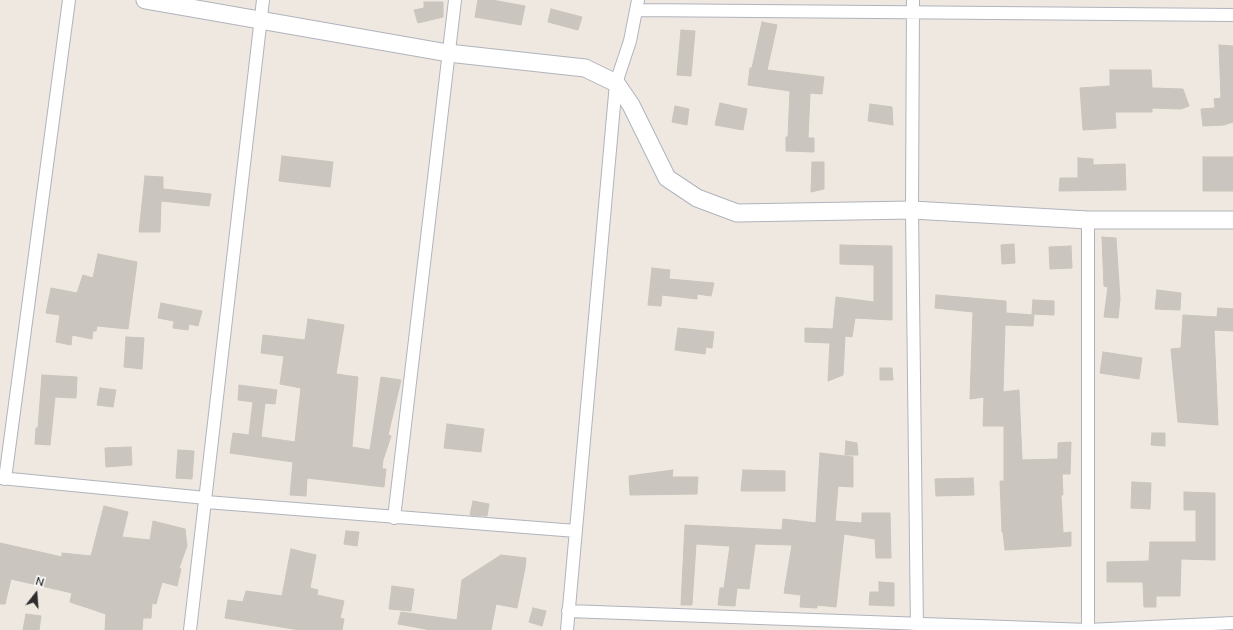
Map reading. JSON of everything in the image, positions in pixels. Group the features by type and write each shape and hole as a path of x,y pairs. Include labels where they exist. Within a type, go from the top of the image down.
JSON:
{"street":[{"path":"69,0 3,479 206,498 206,502"},
{"path":"145,0 448,53 585,68 616,82 631,105 667,178 697,198 737,213 912,210 1088,220 1233,220"},
{"path":"190,630 263,0"},
{"path":"394,518 455,0"},
{"path":"913,0 912,210 917,626"},
{"path":"567,630 616,82 630,41 638,5 914,12 1233,15"},
{"path":"1088,220 1088,630"},
{"path":"206,502 394,518 576,531"},
{"path":"568,612 917,626 1088,630 1233,623"}],"building":[{"path":"478,0 492,0 525,6 521,25 475,17"},
{"path":"424,2 443,2 443,17 418,23 414,10 424,8"},
{"path":"551,9 582,17 578,30 548,22"},
{"path":"762,22 777,25 767,70 824,77 822,94 810,93 808,138 814,138 814,152 786,151 790,91 748,85 750,68 752,68"},
{"path":"681,30 695,31 691,76 677,75"},
{"path":"1219,45 1233,46 1233,122 1224,125 1203,126 1201,109 1215,108 1214,99 1221,98"},
{"path":"1110,70 1151,70 1152,88 1183,89 1189,106 1181,109 1152,108 1152,112 1115,112 1116,128 1083,130 1080,88 1110,86"},
{"path":"720,103 747,109 743,130 715,125"},
{"path":"870,104 892,107 893,125 868,121"},
{"path":"675,106 689,109 687,125 672,122"},
{"path":"282,156 333,162 330,187 279,181"},
{"path":"1203,157 1233,157 1233,191 1203,191"},
{"path":"1078,158 1093,159 1093,165 1125,164 1126,190 1059,191 1060,178 1078,178"},
{"path":"812,162 824,162 824,189 811,192"},
{"path":"145,176 163,177 163,189 211,194 209,206 161,201 160,232 139,232"},
{"path":"1102,237 1116,238 1120,299 1118,318 1104,317 1108,287 1104,286"},
{"path":"1014,244 1015,263 1002,264 1001,245"},
{"path":"840,245 892,246 892,320 855,318 852,337 845,336 843,375 828,381 830,343 805,342 805,328 833,329 836,297 874,302 874,265 840,264"},
{"path":"1071,246 1072,268 1050,269 1049,247"},
{"path":"98,254 137,262 128,329 97,326 96,331 93,331 92,339 72,335 71,345 56,342 60,315 46,313 51,288 77,293 83,275 93,278"},
{"path":"652,268 670,270 669,279 714,283 711,296 697,294 697,299 662,295 661,306 648,305"},
{"path":"1157,290 1181,293 1180,310 1155,309"},
{"path":"936,295 1006,301 1006,313 1034,315 1033,326 1005,325 1003,392 1019,390 1022,460 1058,459 1058,443 1071,442 1070,474 1062,474 1063,495 1061,495 1063,533 1071,532 1071,546 1005,550 1002,532 1000,481 1004,481 1004,426 983,426 984,397 970,399 973,312 935,308"},
{"path":"1033,300 1054,301 1054,315 1032,314"},
{"path":"161,303 202,311 198,326 189,324 188,330 173,328 174,321 158,318"},
{"path":"1218,308 1233,309 1233,331 1214,330 1218,425 1178,422 1171,349 1181,348 1183,315 1217,317"},
{"path":"308,319 344,325 336,374 358,377 352,447 370,450 381,377 401,380 388,435 391,436 383,460 382,469 386,469 384,487 307,478 306,496 290,495 293,462 230,453 233,433 249,435 253,402 238,400 239,385 277,390 275,404 265,403 261,437 295,442 301,388 280,384 284,356 261,353 263,335 305,340"},
{"path":"678,328 714,332 712,348 706,347 705,354 675,350"},
{"path":"126,337 144,338 142,369 124,367"},
{"path":"1103,352 1142,358 1139,379 1100,373"},
{"path":"880,368 892,368 893,380 880,380"},
{"path":"42,375 77,377 76,398 55,397 50,445 35,444 36,428 38,428"},
{"path":"100,388 116,390 113,407 97,405"},
{"path":"447,424 484,429 481,452 444,448"},
{"path":"1152,433 1165,433 1165,446 1151,445"},
{"path":"846,441 857,443 858,455 845,455"},
{"path":"131,447 132,465 106,467 105,448"},
{"path":"178,450 194,451 192,479 176,478"},
{"path":"820,453 853,457 853,487 838,486 835,521 862,523 862,513 890,513 891,558 876,558 875,539 844,534 836,607 817,605 817,608 800,607 801,595 784,593 792,545 755,544 749,589 737,588 735,606 718,605 720,588 724,588 730,546 696,544 692,605 681,605 685,525 782,530 783,519 816,523"},
{"path":"673,470 672,477 698,477 697,494 630,495 629,476"},
{"path":"743,470 785,471 785,491 741,491"},
{"path":"973,478 974,495 936,496 935,479"},
{"path":"1132,482 1151,483 1150,509 1131,508"},
{"path":"1184,492 1215,493 1215,560 1181,559 1180,596 1156,596 1156,607 1144,607 1143,582 1107,582 1107,562 1149,561 1150,542 1196,542 1196,510 1184,510"},
{"path":"473,501 489,504 487,516 470,515"},
{"path":"104,506 128,512 122,537 150,540 153,521 185,529 187,546 179,568 181,569 177,586 162,582 156,604 152,603 151,618 143,618 142,630 105,630 106,614 70,602 72,593 11,579 5,604 0,604 0,543 62,557 62,553 91,556"},
{"path":"346,531 359,532 357,546 344,544"},
{"path":"291,549 316,555 310,588 318,590 317,595 344,601 340,618 344,619 342,630 300,630 225,618 228,600 243,602 246,591 282,596"},
{"path":"501,555 526,558 525,568 517,608 496,604 491,630 431,630 398,624 401,612 457,620 462,580"},
{"path":"879,582 894,583 894,606 869,605 870,592 879,592"},
{"path":"392,586 414,589 411,611 389,609"},
{"path":"533,608 546,611 542,626 529,622"},
{"path":"26,614 41,616 39,630 23,630"}]}
